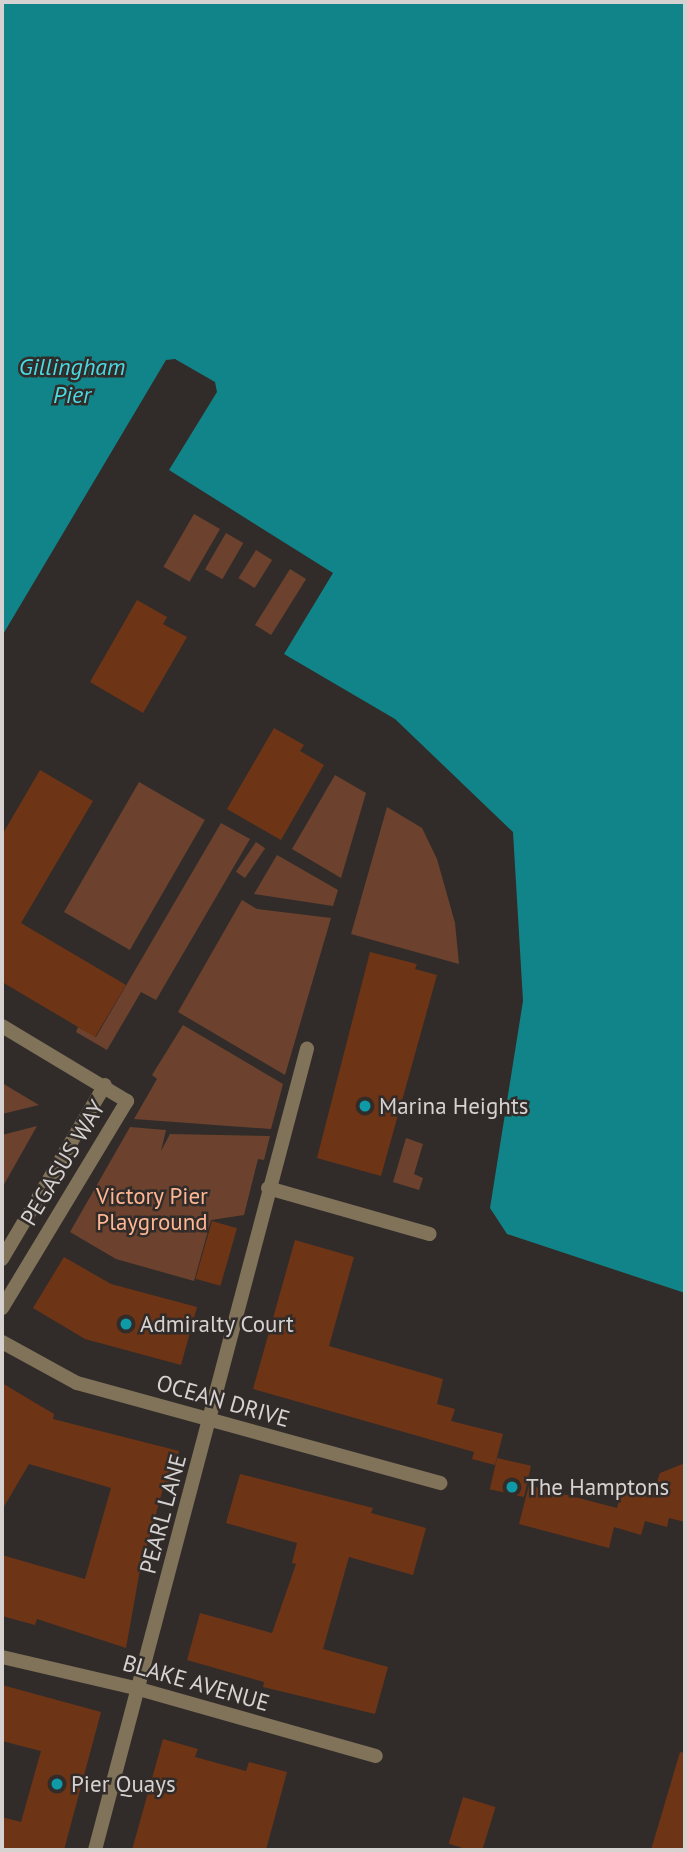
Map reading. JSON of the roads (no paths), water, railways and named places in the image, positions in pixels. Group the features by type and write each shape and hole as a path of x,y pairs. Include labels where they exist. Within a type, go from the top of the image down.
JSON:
{"street":[{"name":"PEGASUS WAY","path":"2,1027 105,1085 127,1101 2,1308"},
{"name":"PEARL LANE","path":"95,1850 203,1453 207,1422 307,1049"},
{"name":"PEGASUS WAY","path":"2,1259 105,1085"},
{"path":"268,1188 430,1234"},
{"name":"OCEAN DRIVE","path":"2,1342 65,1380 207,1422 440,1483"},
{"name":"BLAKE AVENUE","path":"2,1657 139,1689 376,1756"}],"water":[{"name":"Gillingham Pier","path":"2,2 685,2 685,1293 507,1234 490,1208 523,1001 513,832 395,719 284,654 333,573 169,470 217,392 215,382 175,359 166,360 2,636"}],"place":[{"name":"Marina Heights","path":"365,1106"},
{"name":"Admiralty Court","path":"126,1324"},
{"name":"The Hamptons","path":"512,1487"},
{"name":"Pier Quays","path":"57,1784"}],"park label":[{"name":"Victory Pier Playground","path":"152,1209"}]}
